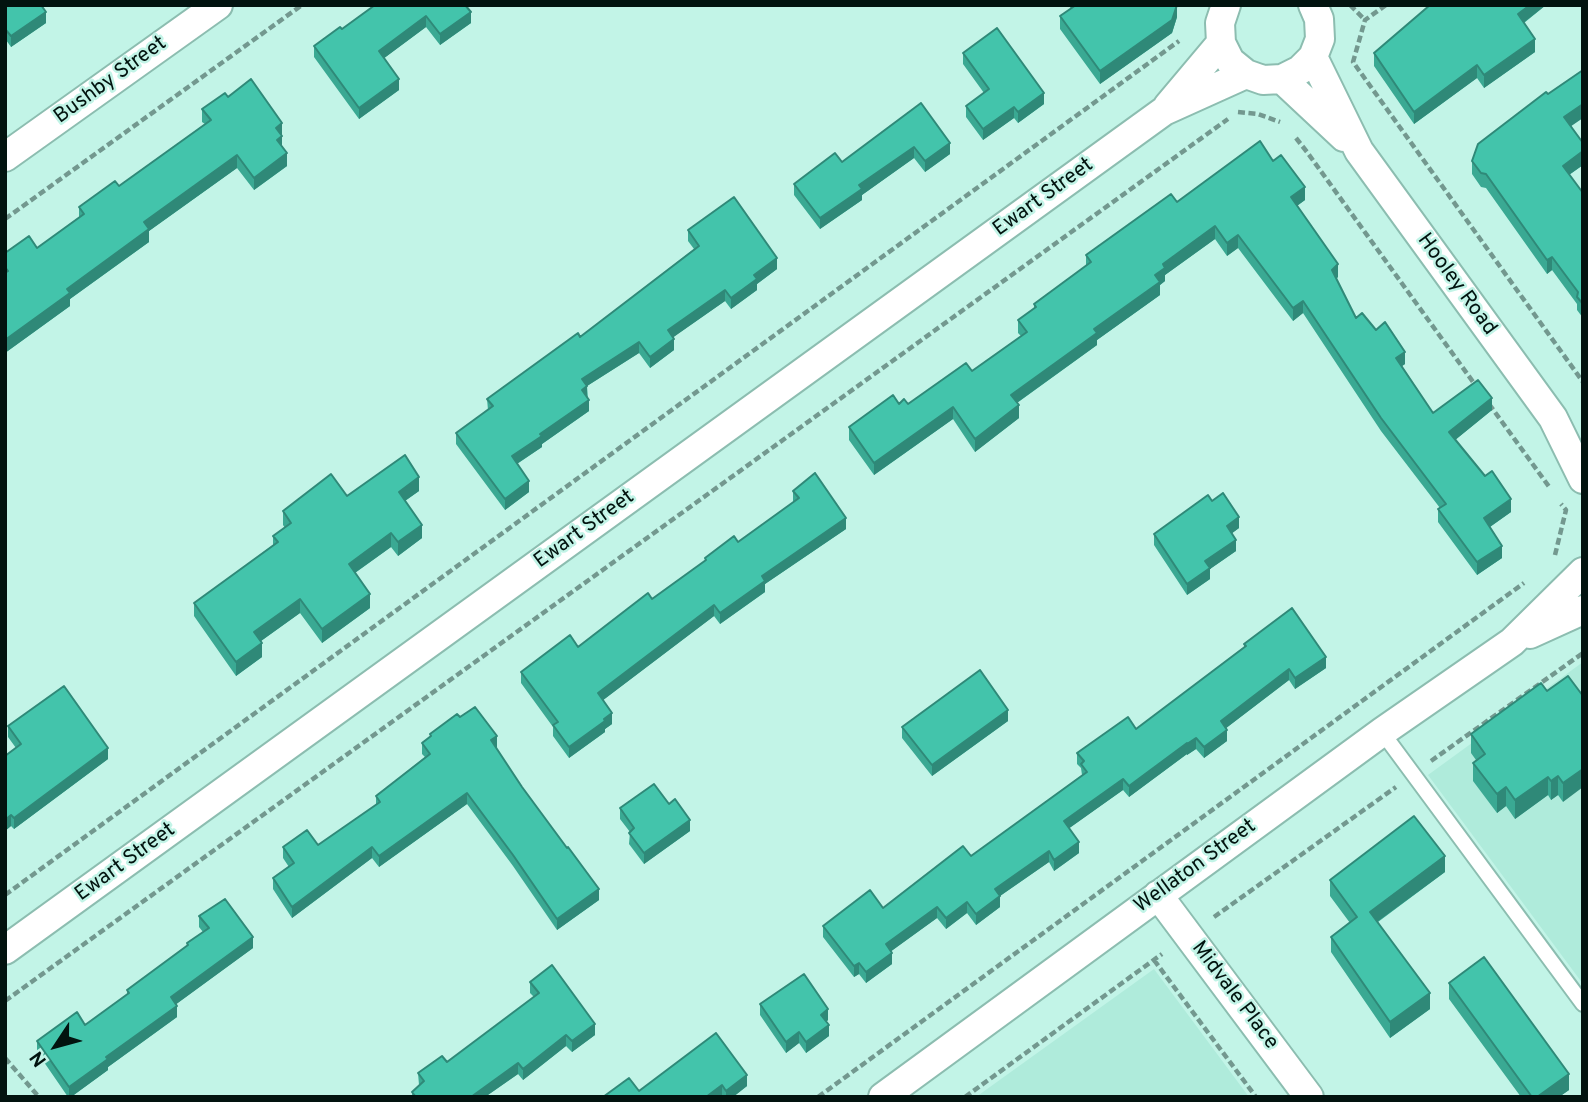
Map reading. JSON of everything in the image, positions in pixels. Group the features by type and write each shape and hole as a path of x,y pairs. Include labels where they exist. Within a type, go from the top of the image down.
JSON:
{"street":[{"name":"Bushby Street","path":"5,158 218,5"},
{"path":"1226,5 1220,23 1221,43 1230,61 1245,74 1263,80 1282,79 1300,70 1313,57 1320,39 1322,10"},
{"name":"Ewart Street","path":"1164,111 1221,43"},
{"name":"Hooley Road","path":"1313,57 1359,151 1553,418 1583,479"},
{"name":"Ewart Street","path":"5,950 1164,111 1245,74"},
{"name":"Hooley Road","path":"1282,79 1359,151"},
{"name":"Hooley Road","path":"1553,418 1583,444"},
{"name":"Wellaton Street","path":"883,1097 1158,895 1512,642 1583,572"},
{"name":"Wellaton Street","path":"1512,642 1583,610"},
{"name":"Midvale Place","path":"1158,895 1309,1097"}],"lane":[{"path":"1382,733 1583,1004"}],"path":[{"path":"5,219 302,5"},
{"path":"1350,5 1365,20"},
{"path":"1386,5 1365,20 1353,62 1583,382"},
{"path":"5,895 1184,38"},
{"path":"5,1001 1237,112 1258,114 1282,123"},
{"path":"1291,132 1477,387"},
{"path":"1485,398 1550,488"},
{"path":"1553,561 1566,510 1558,499"},
{"path":"818,1097 1531,578"},
{"path":"965,1097 1166,951"},
{"path":"1154,960 1255,1097"},
{"path":"5,1058 39,1097"}],"shaded area":[{"path":"1583,662 1583,984 1428,775"},
{"path":"1154,969 1249,1097 976,1097"}],"building":[{"path":"5,5 41,5 46,12 11,36 5,29"},
{"path":"375,5 465,5 471,12 440,34 426,16 379,51 399,79 359,108 314,46"},
{"path":"1076,5 1177,5 1172,20 1100,71 1060,16"},
{"path":"1430,5 1530,5 1518,14 1535,39 1484,75 1477,65 1414,112 1374,53"},
{"path":"997,28 1044,93 1018,112 1014,107 983,129 966,106 989,89 963,53"},
{"path":"1583,70 1583,104 1564,117 1583,143 1583,151 1563,166 1583,193 1583,304 1577,297 1578,292 1552,257 1547,260 1486,174 1481,173 1472,161 1478,144 1546,92 1548,94"},
{"path":"251,79 282,123 276,128 282,136 277,140 287,153 254,178 237,155 144,222 149,229 67,289 70,293 5,340 5,273 8,271 5,267 5,253 29,236 37,248 84,214 79,207 115,181 119,186 211,120 202,109 225,93 228,97"},
{"path":"921,103 950,143 925,161 914,147 859,185 862,189 820,218 794,184 835,153 842,162"},
{"path":"1260,141 1273,161 1281,155 1305,187 1291,197 1338,264 1332,270 1356,318 1362,313 1376,330 1385,322 1405,352 1396,358 1433,413 1478,380 1492,398 1449,432 1485,476 1492,471 1511,499 1484,518 1502,546 1477,562 1438,509 1446,504 1381,418 1303,301 1293,308 1238,235 1227,243 1215,226 1163,264 1165,268 1155,275 1160,282 1094,329 1097,333 1011,395 1019,405 975,439 953,407 874,463 849,427 893,395 899,404 904,399 908,404 966,363 972,371 1027,332 1018,320 1036,307 1034,304 1091,262 1086,255 1171,194 1177,202"},
{"path":"734,197 777,258 754,275 757,279 731,298 725,290 668,330 674,339 650,357 639,342 582,379 587,386 582,390 589,400 512,456 529,481 505,499 456,433 493,406 487,399 578,333 580,337 699,246 688,230"},
{"path":"405,455 419,477 399,492 422,525 398,542 391,533 349,564 370,594 322,629 300,599 254,632 262,643 236,662 194,603 278,542 273,536 291,523 283,511 331,474 347,496"},
{"path":"815,473 846,518 762,576 765,581 720,613 714,605 598,693 612,713 569,747 553,725 558,722 521,672 570,635 578,647 648,593 652,599 734,536 738,542 799,498 793,491"},
{"path":"1223,493 1239,517 1227,526 1236,540 1205,561 1210,568 1187,584 1154,534 1208,495 1212,501"},
{"path":"1292,608 1326,657 1295,678 1289,669 1221,721 1227,730 1204,747 1196,738 1129,786 1123,779 1064,821 1079,842 1054,860 1049,851 995,889 1000,896 976,914 967,902 946,918 937,907 886,944 892,953 866,972 859,963 854,966 823,926 870,890 883,908 963,846 971,856 1087,772 1081,764 1084,761 1077,753 1128,717 1136,729"},
{"path":"980,670 1008,710 932,765 902,727"},
{"path":"1568,676 1583,696 1583,769 1563,783 1558,776 1551,781 1548,777 1515,800 1506,787 1497,794 1473,763 1485,754 1471,734 1541,683 1547,691"},
{"path":"64,686 108,748 14,818 11,815 5,820 5,756 21,744 8,726"},
{"path":"475,707 497,736 491,740 522,787 599,889 557,919 467,793 379,856 372,847 292,907 273,878 294,863 283,847 307,830 318,845 380,802 376,796 430,754 422,743 430,734 457,714 460,717"},
{"path":"654,784 669,804 675,799 690,820 644,853 629,833 634,828 620,808"},
{"path":"1414,816 1445,856 1370,912 1430,993 1390,1022 1331,937 1357,917 1330,880"},
{"path":"225,899 253,937 171,997 177,1006 69,1087 37,1041 77,1012 85,1025 129,993 127,990 209,928 199,916"},
{"path":"1484,957 1569,1074 1537,1097 1532,1097 1449,983"},
{"path":"552,965 595,1024 572,1041 566,1035 523,1069 518,1063 471,1097 416,1097 412,1092 424,1081 418,1073 442,1056 447,1062 539,993 530,982"},
{"path":"804,974 828,1009 821,1015 829,1025 806,1042 799,1032 786,1042 760,1004"},
{"path":"716,1033 747,1075 726,1091 722,1085 706,1097 603,1097 629,1078 639,1091"}]}
